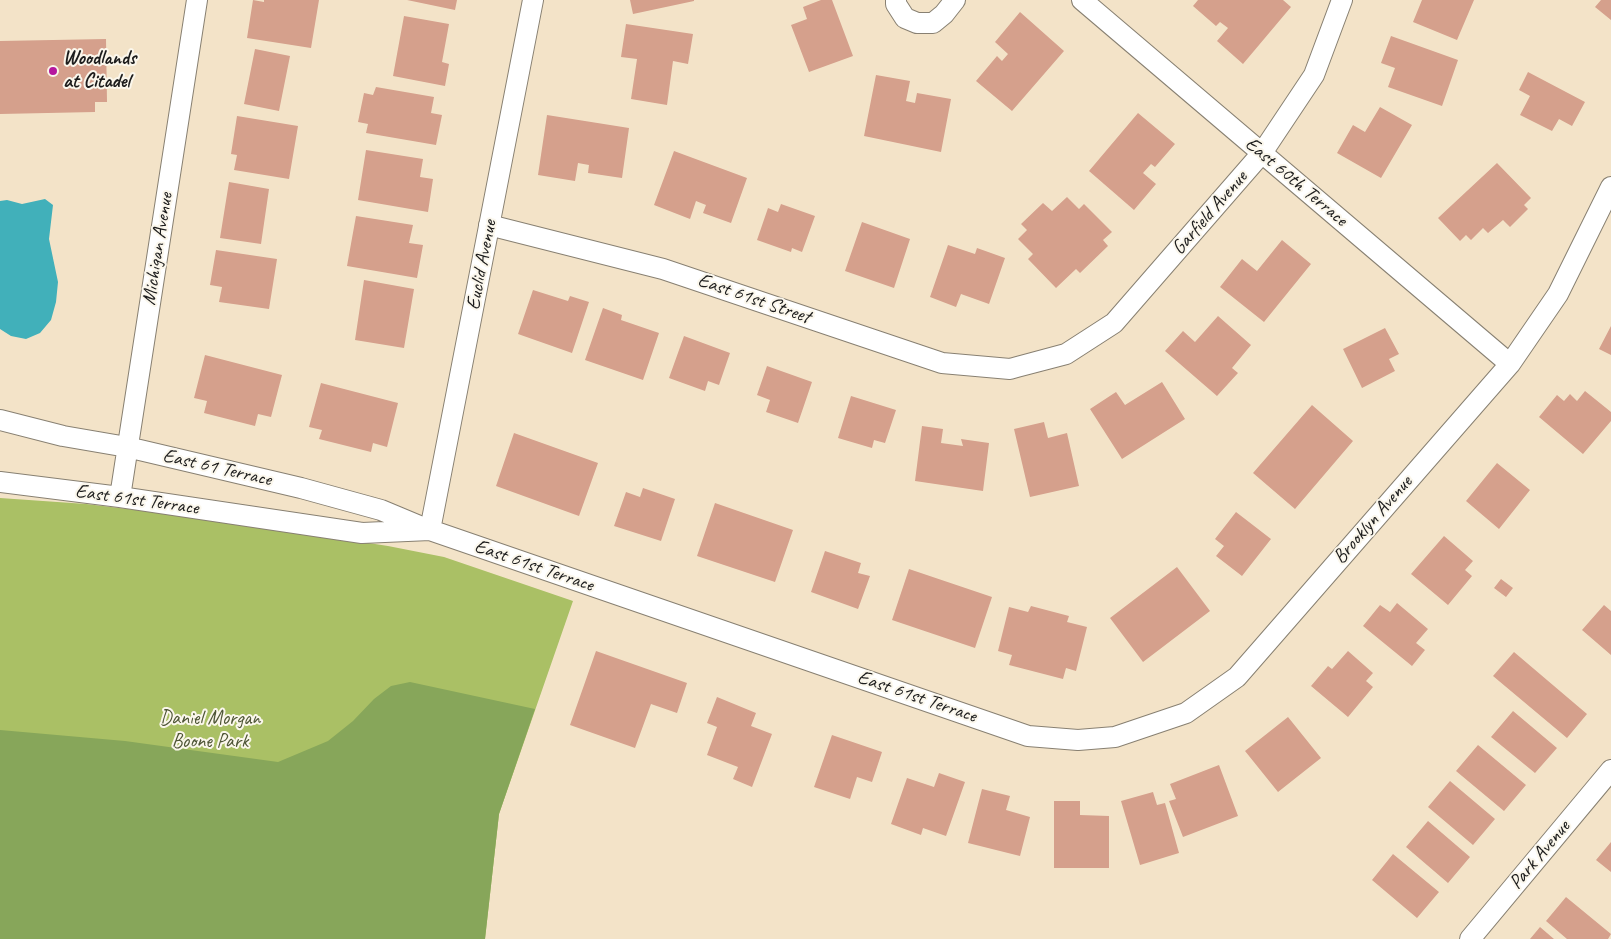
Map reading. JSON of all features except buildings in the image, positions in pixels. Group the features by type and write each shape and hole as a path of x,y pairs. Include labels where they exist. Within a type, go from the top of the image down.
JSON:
{"street":[{"name":"Michigan Avenue","path":"120,498 197,0"},
{"name":"Euclid Avenue","path":"430,530 533,0"},
{"path":"896,0 896,4 905,18 917,24 933,23 944,14 955,0"},
{"name":"East 60th Terrace","path":"1082,0 1510,364"},
{"name":"Garfield Avenue","path":"1017,367 1066,354 1114,322 1262,153 1314,76 1342,0"},
{"name":"Brooklyn Avenue","path":"1048,738 1078,740 1115,737 1186,713 1236,677 1510,364 1558,294 1611,187"},
{"name":"East 61st Street","path":"489,225 663,269 942,364 1010,369 1017,367"},
{"name":"East 61 Terrace","path":"0,420 62,436 127,447 302,488 381,510 430,530"},
{"name":"East 61st Terrace","path":"0,482 362,533 430,530 1028,736 1048,738"},
{"name":"Park Avenue","path":"1470,939 1611,770"}],"green space":[{"name":"Daniel Morgan Boone Park","path":"0,498 86,504 219,520 388,546 444,557 573,601 499,814 485,939 0,939"},
{"path":"410,682 535,709 499,814 485,939 0,939 0,730 125,741 278,762 328,741 391,686"}],"water":[{"path":"45,199 53,205 49,239 58,282 56,302 51,320 40,333 26,339 11,336 0,329 0,201 7,200 22,204"}],"place":[{"name":"Woodlands at Citadel","path":"53,71"}]}
